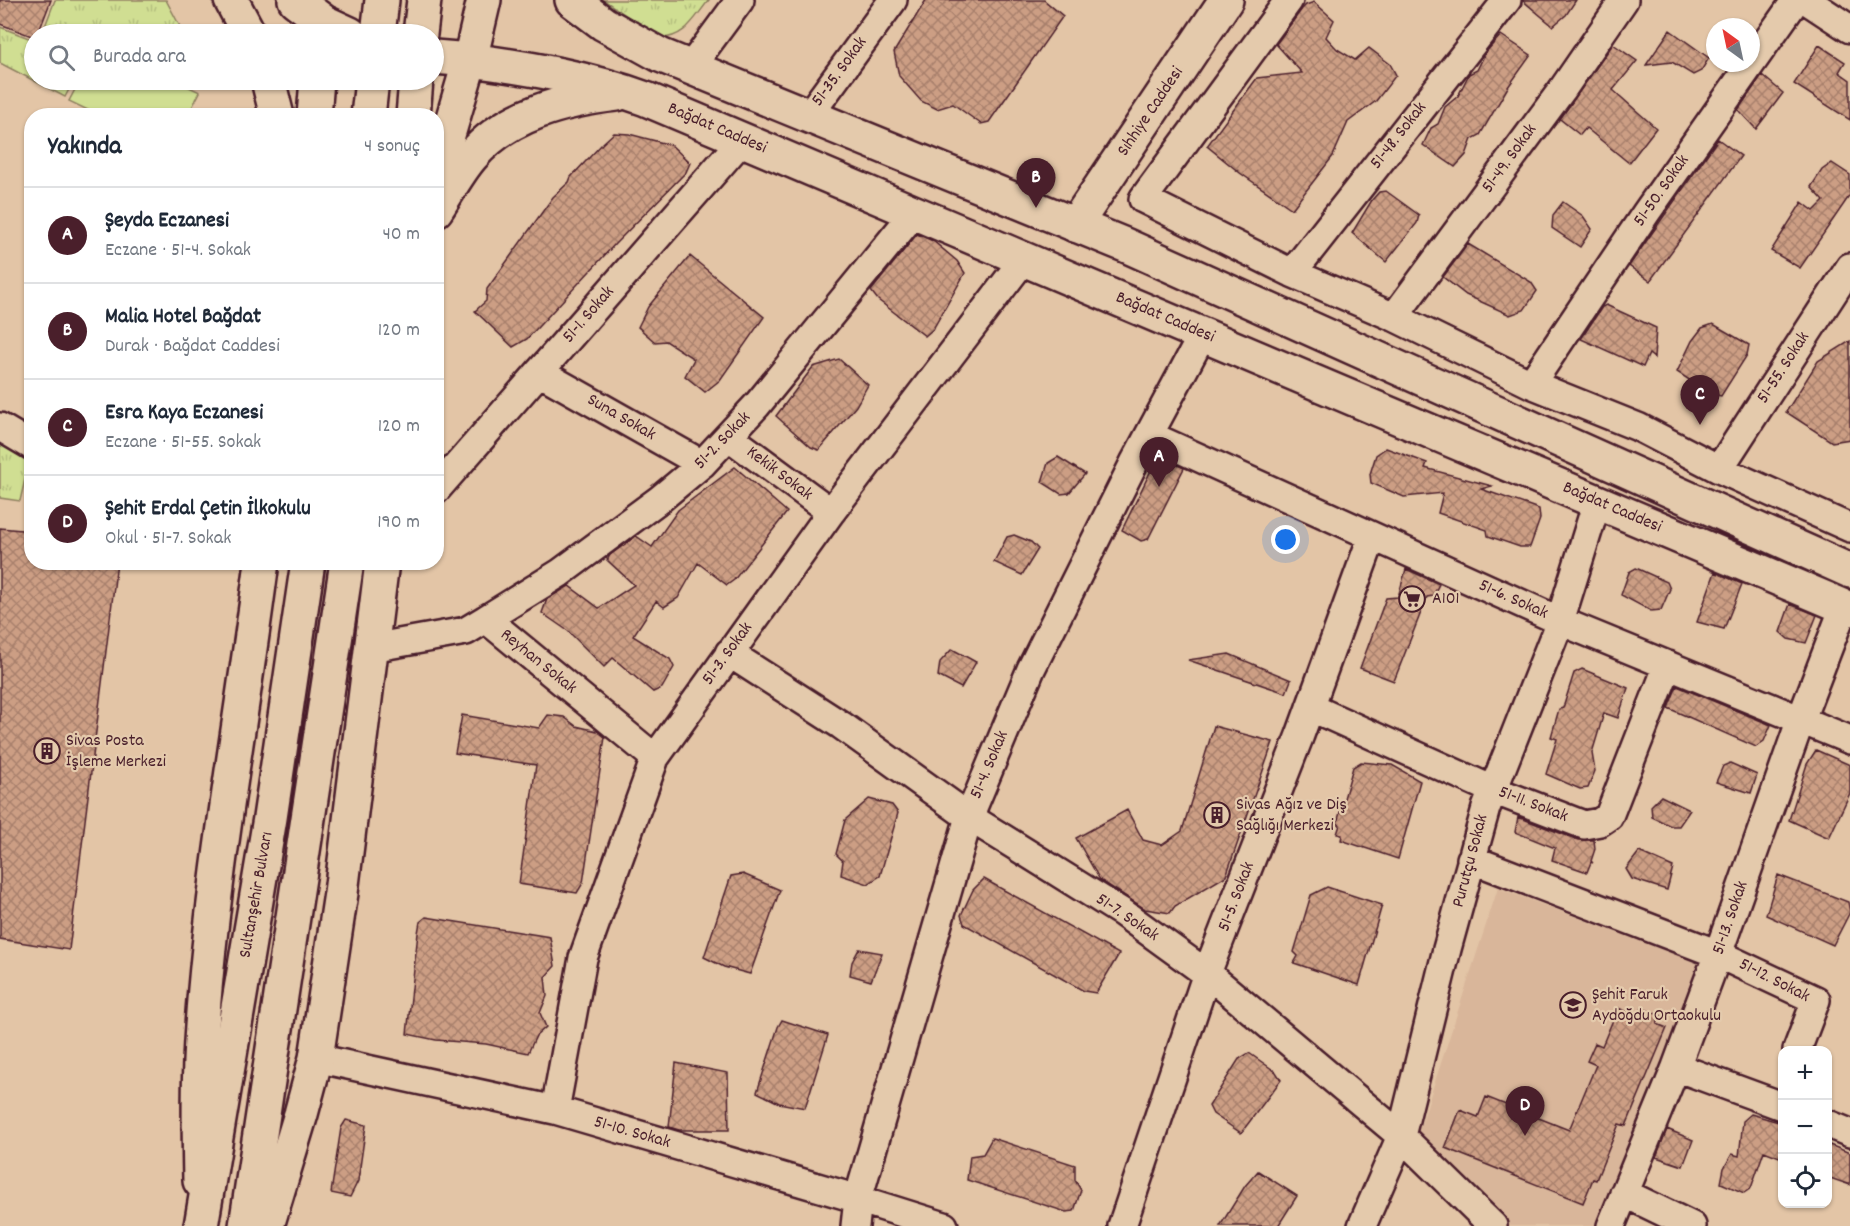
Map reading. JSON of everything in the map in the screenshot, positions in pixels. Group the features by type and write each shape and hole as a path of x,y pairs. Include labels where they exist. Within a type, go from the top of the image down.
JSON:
{"main road":[{"path":"231,0 244,24"},
{"path":"295,0 331,23"},
{"path":"379,24 382,0"},
{"path":"421,24 424,0"},
{"path":"444,149 470,60 484,0"},
{"path":"572,0 603,24 632,41 690,68 1125,245 1850,571"},
{"name":"Sıhhiye Caddesi","path":"1075,225 1226,0"},
{"name":"Bağdat Caddesi","path":"444,58 510,65 594,81 628,93 1847,608"},
{"path":"270,90 275,108"},
{"path":"315,108 316,90"},
{"path":"369,108 371,90"},
{"path":"414,108 415,90"},
{"path":"444,198 473,154 499,132 532,114 561,103 628,93"},
{"path":"201,1226 199,1101 204,996 212,917 257,570"},
{"name":"Sultanşehir Bulvarı","path":"201,1226 270,818 307,570"},
{"name":"Sultanşehir Bulvarı","path":"246,1226 346,570"},
{"path":"267,1226 292,1148 316,1058 340,893 381,570"}],"street":[{"path":"690,68 740,0"},
{"name":"51-35. Sokak","path":"809,115 893,0"},
{"path":"1289,0 1143,199 1292,273 1394,317 1532,384 1638,427 1719,469 1850,528"},
{"name":"51-48. Sokak","path":"1292,273 1507,0"},
{"name":"51-49. Sokak","path":"1394,317 1556,98 1624,0"},
{"name":"51-50. Sokak","path":"1532,384 1646,213 1796,0"},
{"path":"1806,0 1850,30"},
{"name":"51-1. Sokak","path":"444,481 741,140"},
{"name":"51-2. Sokak","path":"486,619 560,573 660,499 702,464 757,405 914,213"},
{"name":"51-3. Sokak","path":"555,1110 583,958 655,758 831,512 1024,259"},
{"name":"51-55. Sokak","path":"1719,469 1850,267"},
{"name":"51-4. Sokak","path":"855,1226 858,1199 969,817 1031,669 1149,435 1203,334"},
{"name":"Suna Sokak","path":"539,372 702,464"},
{"path":"0,427 24,441"},
{"name":"51-6. Sokak","path":"1149,435 1560,621 1850,740"},
{"name":"Kekik Sokak","path":"728,436 831,512"},
{"name":"Purutçu Sokak","path":"1362,1226 1401,1136 1471,859 1493,790 1560,621 1597,502"},
{"name":"51-5. Sokak","path":"1122,1226 1207,973 1310,707 1372,537"},
{"name":"51-13. Sokak","path":"1611,1226 1676,1067 1801,719 1847,608"},
{"name":"Reyhan Sokak","path":"371,648 466,631 486,619 655,758"},
{"name":"51-7. Sokak","path":"729,653 841,725 969,817 1122,912 1207,973 1401,1136 1493,1226"},
{"name":"51-11. Sokak","path":"1310,707 1493,790 1584,825 1600,822 1609,816 1668,664"},
{"path":"1471,859 1718,954"},
{"name":"51-12. Sokak","path":"1718,954 1816,1000 1799,1046"},
{"name":"51-10. Sokak","path":"316,1058 555,1110 944,1226"},
{"path":"1676,1067 1778,1098"},
{"path":"1832,1126 1850,1133"},
{"path":"1624,1193 1692,1226"}],"shaded area":[{"name":"Şehit Faruk Aydoğdu Ortaokulu","path":"1498,888 1701,964 1598,1226 1507,1226 1417,1137"}],"green space":[{"path":"55,0 166,0 179,24 46,24"},
{"path":"604,0 709,0 682,31 676,35 659,38"},
{"path":"0,27 24,36 24,76 0,63"},
{"path":"52,90 69,90 65,97"},
{"path":"75,90 196,90 200,92 192,108 84,108 69,101"},
{"path":"0,440 24,454 24,484 20,501 0,498"}],"building":[{"path":"0,0 51,0 42,24 24,24 24,33 0,24"},
{"path":"926,0 1044,0 1063,16 989,122 981,124 953,104 937,109 921,101 899,76 894,52"},
{"path":"1522,0 1576,0 1566,15 1553,26"},
{"path":"1314,2 1334,20 1326,37 1337,49 1355,60 1369,48 1390,64 1396,75 1376,101 1348,122 1333,156 1292,209 1240,173 1207,146 1257,78 1302,73 1276,44 1302,9"},
{"path":"1670,30 1706,56 1706,63 1701,71 1693,75 1672,62 1646,65"},
{"path":"1501,35 1531,55 1508,87 1480,135 1472,139 1466,155 1455,167 1423,145 1431,128 1438,124 1445,107 1458,96 1469,74 1477,70 1486,52"},
{"path":"1613,44 1637,61 1613,90 1656,128 1629,163 1586,128 1580,135 1560,119"},
{"path":"1819,45 1845,62 1839,72 1850,80 1850,120 1794,84"},
{"path":"1762,75 1783,93 1756,129 1738,110"},
{"path":"614,133 629,134 671,145 690,163 686,172 527,339 513,347 475,311 486,301 487,289 553,197"},
{"path":"1718,139 1741,156 1650,281 1629,266"},
{"path":"1832,163 1850,175 1850,195 1800,268 1771,251 1802,202 1814,211 1824,201 1811,187 1822,170"},
{"path":"1386,191 1419,215 1417,223 1386,262 1352,233 1372,200 1379,192"},
{"path":"1563,202 1583,216 1592,229 1580,247 1552,228 1553,215"},
{"path":"917,234 933,241 957,261 965,273 933,329 925,336 878,300 871,291"},
{"path":"1468,244 1531,282 1537,291 1524,310 1510,315 1466,295 1443,277"},
{"path":"690,256 764,317 720,380 705,392 685,376 694,359 666,341 655,342 638,327 648,307"},
{"path":"1606,305 1656,328 1654,358 1649,354 1643,367 1581,339 1602,307"},
{"path":"1713,324 1749,345 1747,355 1721,396 1711,394 1677,372 1692,341 1702,328"},
{"path":"1850,341 1850,439 1832,442 1786,412 1818,361"},
{"path":"839,359 868,385 856,406 819,450 811,447 776,416 813,367"},
{"path":"1386,448 1427,463 1425,468 1492,486 1481,489 1539,509 1540,519 1530,547 1520,547 1488,536 1487,530 1438,513 1443,493 1404,497 1371,483 1370,474 1376,455"},
{"path":"1058,457 1085,474 1069,493 1061,494 1042,482 1048,463"},
{"path":"1160,457 1184,468 1148,539 1141,541 1122,530 1156,460"},
{"path":"735,467 787,512 734,580 727,585 698,563 678,598 664,607 656,601 633,636 670,659 674,667 662,688 653,692 613,658 604,667 568,631 542,613 547,599 569,586 599,608 634,585 607,560 610,555 636,536 652,547 678,510"},
{"name":"Sivas Posta İşleme Merkezi","path":"0,528 24,530 24,570 116,570 69,950 0,939"},
{"path":"1014,535 1031,542 1038,549 1022,575 994,562 1007,537"},
{"path":"1636,568 1667,582 1670,589 1661,610 1651,611 1621,595 1629,572"},
{"path":"1406,569 1439,584 1433,596 1427,597 1394,681 1360,668 1386,598 1398,597"},
{"path":"1715,572 1742,584 1724,629 1697,622"},
{"path":"1790,604 1817,615 1806,643 1788,639 1780,632"},
{"path":"952,649 976,662 961,688 938,676 940,662"},
{"path":"1229,654 1291,680 1286,693 1188,660"},
{"path":"1582,669 1628,688 1618,718 1604,713 1592,753 1595,771 1588,788 1580,789 1546,774 1557,739 1551,737 1559,709 1563,708 1574,673"},
{"path":"1677,686 1771,725 1764,741 1756,747 1668,708"},
{"path":"462,715 539,728 548,715 564,717 576,726 597,731 605,737 583,883 577,893 519,884 536,765 455,753"},
{"name":"Sivas Ağız ve Diş Sağlığı Merkezi","path":"1214,726 1273,742 1226,876 1175,906 1170,913 1145,909 1100,880 1076,838 1127,810 1143,840 1162,845 1182,831"},
{"path":"1816,750 1850,765 1850,793 1829,838 1789,820 1807,764"},
{"path":"1361,762 1392,765 1420,781 1398,859 1341,840 1342,835 1337,834 1340,825 1337,823 1353,767"},
{"path":"1730,763 1757,775 1751,793 1716,782 1723,766"},
{"path":"1661,796 1690,810 1679,826 1671,826 1652,817 1651,806"},
{"path":"869,799 892,805 898,813 880,876 868,884 841,875 843,861 836,854 845,820"},
{"path":"1518,817 1578,840 1594,840 1595,849 1591,861 1593,863 1591,862 1587,872 1552,860 1555,848 1515,832"},
{"path":"1639,852 1673,867 1667,890 1632,879 1626,869"},
{"path":"743,874 780,890 750,974 724,967 704,957 731,876"},
{"path":"1778,875 1848,902 1850,912 1833,945 1766,915"},
{"path":"984,879 1119,954 1096,993 1084,991 964,924 961,915 973,890"},
{"path":"1327,887 1382,905 1359,985 1294,963 1298,956 1294,952 1311,895"},
{"path":"426,917 550,937 555,966 545,977 547,996 540,1013 546,1027 536,1036 528,1053 486,1044 436,1040 407,1034 418,933 420,922"},
{"path":"859,949 882,953 871,981 850,975 852,962"},
{"path":"1618,1008 1639,1017 1642,1008 1661,1016 1657,1024 1667,1028 1626,1126 1619,1124 1596,1180 1593,1179 1583,1203 1445,1148 1460,1110 1478,1117 1486,1097 1569,1130 1596,1065 1587,1061 1595,1043 1602,1046"},
{"path":"782,1020 828,1035 805,1108 779,1103 757,1092"},
{"path":"1249,1053 1276,1072 1281,1080 1241,1133 1213,1114 1209,1106 1239,1059"},
{"path":"676,1063 728,1073 729,1130 679,1130 669,1127"},
{"path":"1751,1114 1778,1122 1778,1156 1764,1151 1751,1188 1744,1193 1721,1183 1724,1168 1732,1154 1739,1156 1743,1121"},
{"path":"346,1120 366,1125 358,1181 350,1197 331,1193 341,1128"},
{"path":"1667,1129 1693,1140 1683,1166 1656,1157"},
{"path":"992,1138 1075,1165 1075,1180 1081,1190 1074,1211 1066,1212 967,1180 970,1156 983,1154"},
{"path":"1832,1146 1850,1153 1850,1185 1832,1179"},
{"path":"1258,1171 1297,1196 1278,1226 1220,1226 1245,1186"}],"place":[{"name":"Malia Hotel Bağdat","path":"1036,208"},
{"name":"Esra Kaya Eczanesi","path":"1700,425"},
{"name":"Şeyda Eczanesi","path":"1159,487"},
{"name":"A101","path":"1412,599"},
{"name":"Sivas Posta İşleme Merkezi","path":"47,751"},
{"name":"Sivas Ağız ve Diş Sağlığı Merkezi","path":"1217,815"},
{"name":"Şehit Faruk Aydoğdu Ortaokulu","path":"1573,1005"},
{"name":"Şehit Erdal Çetin İlkokulu","path":"1525,1136"}]}
